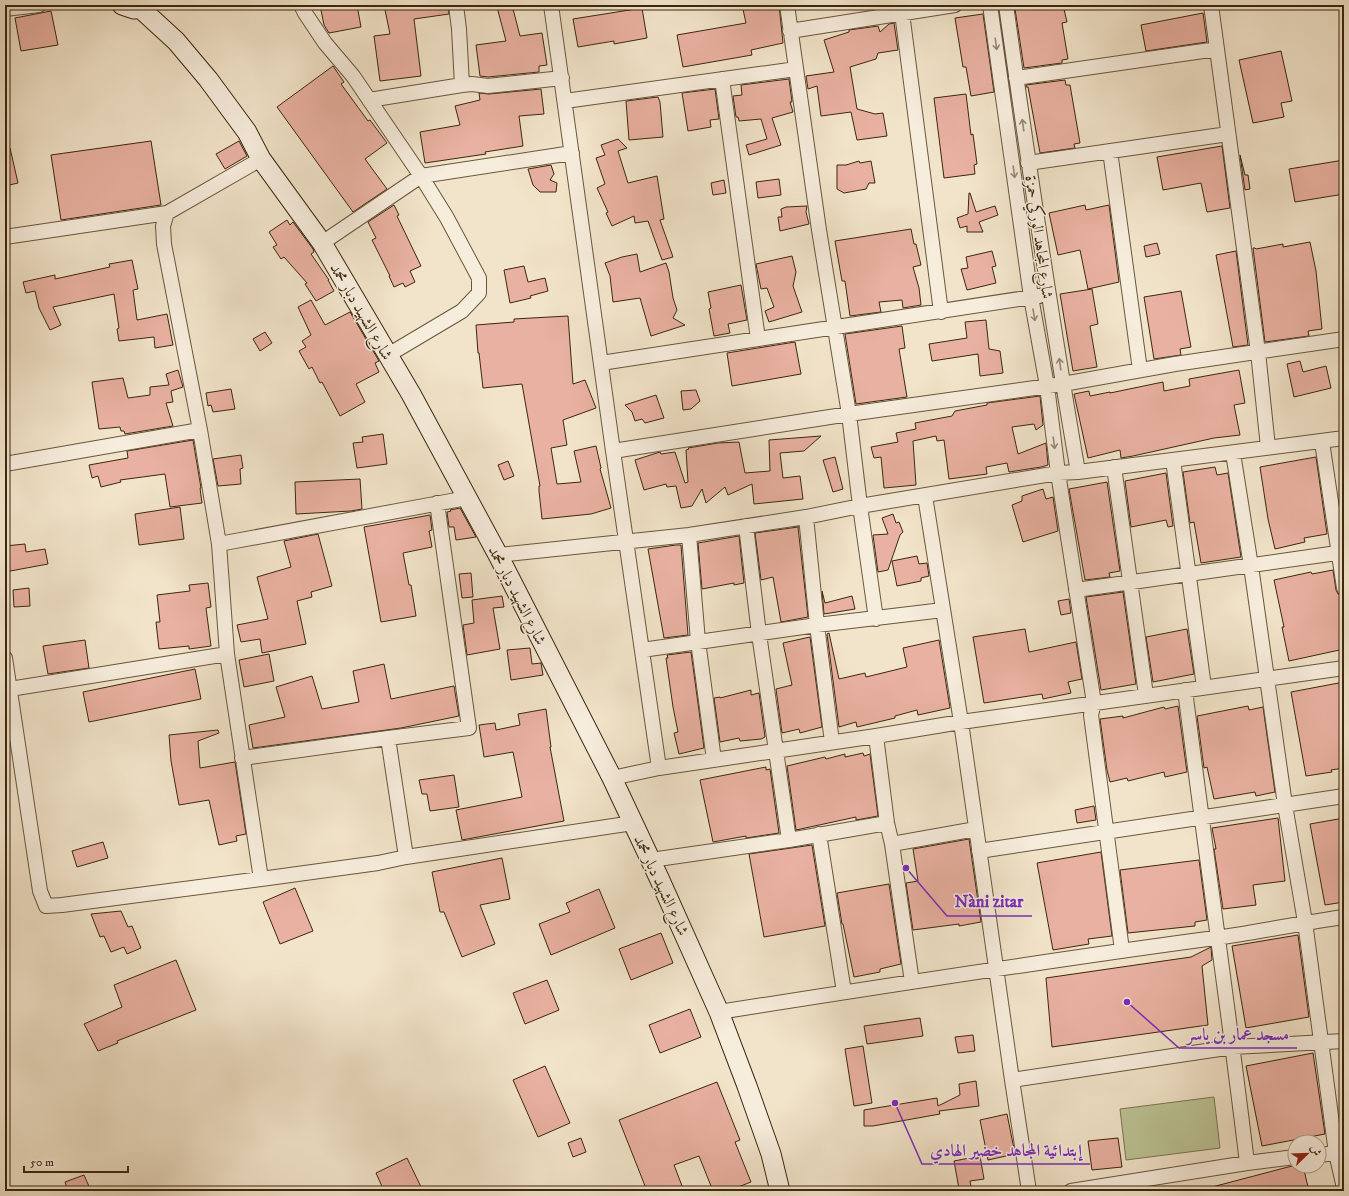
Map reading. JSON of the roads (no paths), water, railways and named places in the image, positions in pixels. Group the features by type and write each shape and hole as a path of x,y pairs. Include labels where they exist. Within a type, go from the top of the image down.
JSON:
{"street":[{"path":"5,9 39,5"},
{"path":"301,5 326,43 353,76 421,176 447,218 479,278 479,293 462,311 388,355"},
{"path":"456,5 462,85"},
{"path":"787,5 834,327 849,414 876,618"},
{"path":"790,31 878,10 902,13 955,5"},
{"name":"شارع المجاهد الوركي حمزة","path":"990,5 1031,297 1047,386 1058,473 1094,703 1091,715 1122,950"},
{"name":"شارع المجاهد الوركي حمزة","path":"1006,5 1028,163 1078,472"},
{"path":"1211,5 1258,352 1268,447"},
{"name":"شارع الشهيد دبار محمد","path":"141,6 176,41 217,91 247,132 261,159 322,243 411,394 498,555 612,778 651,860 719,1012 771,1154 780,1191"},
{"path":"555,6 562,78 572,153 659,768"},
{"path":"902,13 941,312"},
{"path":"1016,78 1217,49"},
{"path":"565,101 796,70"},
{"path":"369,100 462,85 472,84 488,86 562,78"},
{"path":"722,80 758,339"},
{"path":"1028,163 1228,134"},
{"path":"1110,151 1140,370"},
{"path":"322,243 421,176 572,153"},
{"path":"5,237 167,213 261,159"},
{"path":"167,213 163,226 164,244 200,430 219,544 227,654 261,879"},
{"path":"601,363 1050,295"},
{"path":"613,451 849,414 1063,384 1140,370 1344,339"},
{"path":"5,464 200,430"},
{"path":"498,555 689,535 806,517 860,506 1058,473 1078,472 1344,438"},
{"path":"1322,442 1341,552 1344,588"},
{"path":"1233,453 1251,566 1285,805 1306,922 1322,1043 1340,1152 1344,1188"},
{"path":"1172,460 1204,687"},
{"path":"1114,467 1146,695"},
{"path":"924,496 961,722 1012,1080 1030,1191"},
{"path":"219,544 467,498"},
{"path":"242,758 469,728 437,503"},
{"path":"806,517 817,625 832,742"},
{"path":"746,526 759,634 789,840"},
{"path":"689,535 698,641 714,760"},
{"path":"1076,590 1341,552"},
{"path":"642,650 817,625 943,610"},
{"path":"10,689 227,654"},
{"path":"5,658 40,891 46,906 378,863 406,857 633,823"},
{"path":"612,778 659,768 961,722 1344,668"},
{"path":"1185,690 1247,1163"},
{"path":"876,736 887,823 892,844 912,982"},
{"path":"388,738 406,857"},
{"path":"979,851 1344,796"},
{"path":"651,860 789,840 887,823"},
{"path":"892,844 976,829"},
{"path":"819,834 844,992"},
{"path":"719,1012 1122,950 1218,938 1306,922 1344,918"},
{"path":"1012,1080 1233,1047 1344,1041"},
{"path":"1327,1154 1340,1152"},
{"path":"1071,1191 1287,1158"}],"place":[{"name":"Nàni zitar","path":"906,868"},
{"name":"مسجد عمار بن ياسر","path":"1127,1002"},
{"name":"إبتدائية المجاهد خضير الهادي","path":"895,1103"}]}
